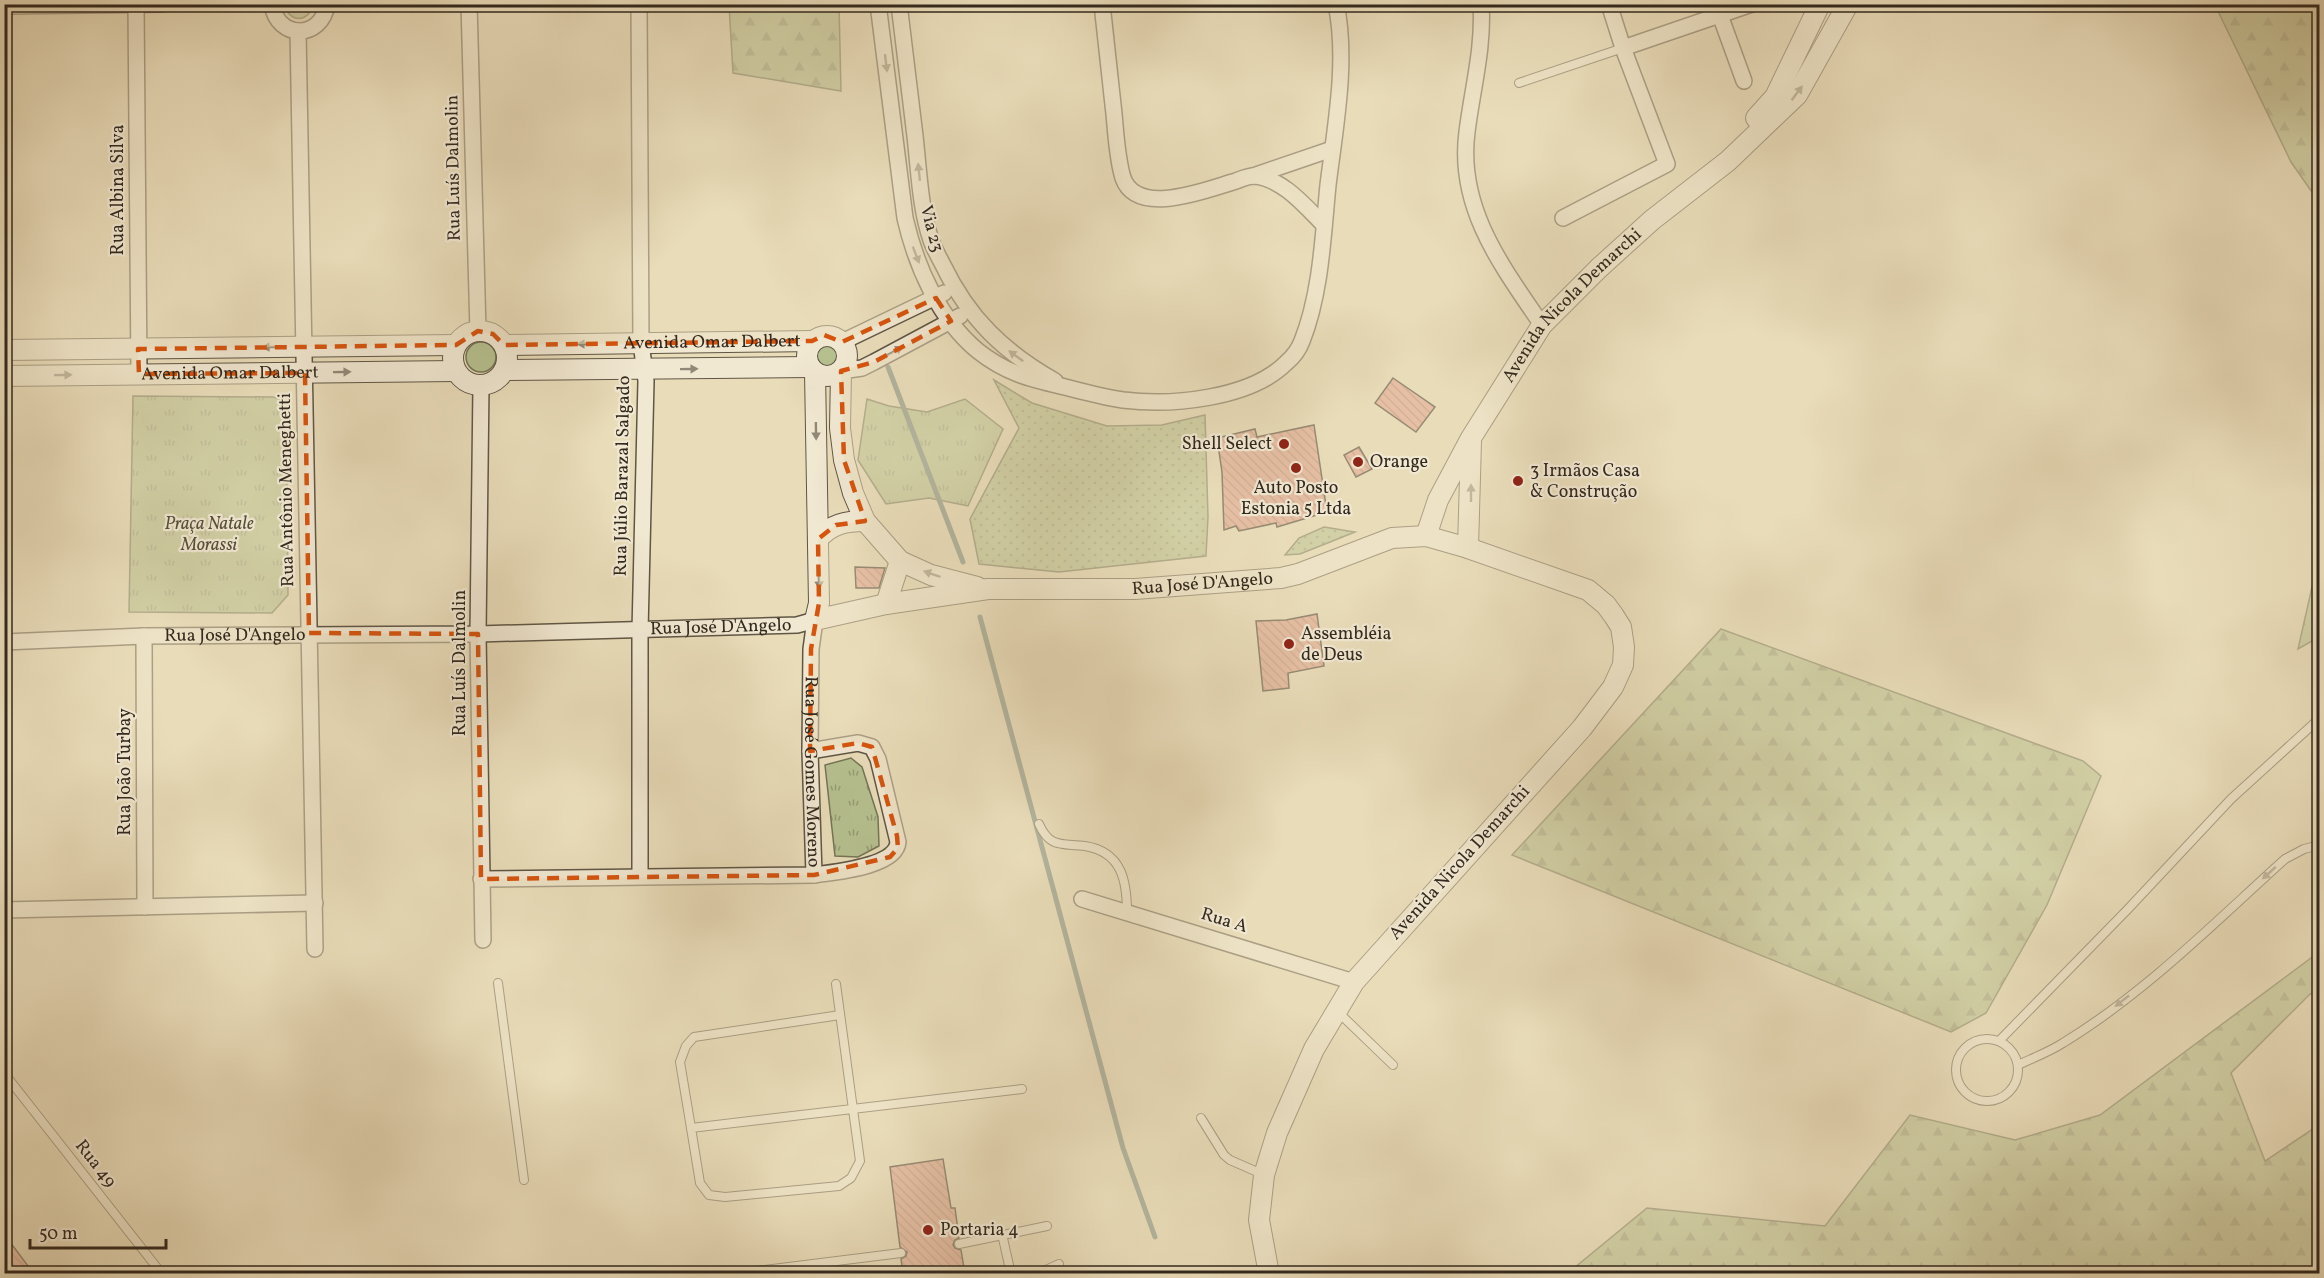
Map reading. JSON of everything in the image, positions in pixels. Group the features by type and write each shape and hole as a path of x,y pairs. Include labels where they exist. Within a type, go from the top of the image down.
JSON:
{"street":[{"path":"4,6 163,4"},
{"path":"272,4 273,13 279,22 288,29 298,31 309,29 319,23 327,4"},
{"name":"Rua Luís Dalmolin","path":"469,4 478,331"},
{"name":"Rua Júlio Barazal Salgado","path":"639,4 641,343 646,381 640,631 640,876"},
{"name":"Via 23","path":"878,4 905,218 914,250 936,298 951,321 978,350 1009,371 1034,381 1125,400 1178,401 1245,388 1274,375 1289,361 1301,343 1313,304 1332,149 1339,76 1340,26 1336,4"},
{"name":"Via 23","path":"899,4 921,194 931,241 954,287 970,311 1000,344 1034,369 1066,387"},
{"path":"1102,4 1117,147 1124,180 1141,197 1174,198 1253,176 1332,149"},
{"path":"1481,4 1482,45 1466,136 1465,169 1472,202 1487,239 1542,325"},
{"path":"1563,218 1667,164 1623,48 1609,4"},
{"path":"1623,48 1752,4"},
{"name":"Avenida Nicola Demarchi","path":"1693,189 1775,97 1820,4"},
{"name":"Avenida Nicola Demarchi","path":"1269,1274 1260,1220 1264,1175 1277,1133 1309,1060 1337,1010 1354,982 1582,728 1613,687 1623,665 1624,647 1621,627 1606,605 1588,591 1468,548 1426,537 1438,501 1471,438 1542,325 1599,268 1652,220 1728,161 1797,94 1848,4"},
{"name":"Rua Albina Silva","path":"136,5 139,375"},
{"path":"1720,15 1744,81"},
{"name":"Rua Antônio Meneghetti","path":"298,31 315,949"},
{"path":"1253,176 1272,182 1294,195 1324,225"},
{"path":"842,342 936,298 954,287"},
{"path":"970,311 862,368 841,371 828,376 813,370 807,354 812,341 818,337 831,336 842,342 848,353 845,366 841,371 840,428 844,460 853,493 865,520 900,561 931,575 988,590"},
{"path":"478,331 493,334 504,345 508,358 504,370 495,381 481,385 466,382 456,371 453,358 456,345 465,335 478,331"},
{"name":"Avenida Omar Dalbert","path":"504,345 812,341"},
{"name":"Avenida Omar Dalbert","path":"4,350 456,345"},
{"name":"Avenida Omar Dalbert","path":"504,370 813,370"},
{"name":"Rua José Gomes Moreno","path":"481,879 814,875 810,751 811,649 819,603 813,370"},
{"name":"Avenida Omar Dalbert","path":"4,376 456,371"},
{"name":"Rua Luís Dalmolin","path":"481,385 478,634 483,940"},
{"path":"1468,548 1471,438"},
{"path":"818,539 825,530 836,525 865,520"},
{"name":"Rua José D'Angelo","path":"4,642 144,636 309,633 478,634 797,625 886,603 988,590 1135,589 1281,578 1298,574 1392,538 1426,537"},
{"path":"886,603 900,561"},
{"name":"Rua João Turbay","path":"144,636 145,908"},
{"path":"810,751 858,743 872,747 878,759 898,842 898,848 891,857 853,870 814,875"},
{"name":"Rua A","path":"1082,899 1354,982"},
{"path":"4,910 315,903"}],"lane":[{"path":"1519,84 1623,48"},
{"path":"1999,1041 2128,909 2230,799 2319,718"},
{"path":"1039,824 1044,834 1056,844 1095,849 1113,858 1123,874 1127,888 1127,913"},
{"path":"2018,1065 2061,1044 2092,1024 2183,951 2285,859 2304,849 2319,845"},
{"path":"498,983 524,1180"},
{"path":"836,984 860,1161 851,1178 839,1186 725,1197 709,1195 700,1183 680,1062 686,1046 694,1037 840,1016"},
{"path":"1337,1010 1393,1065"},
{"path":"1980,1039 1999,1041 2014,1054 2018,1065 2016,1082 2011,1090 1994,1100 1974,1099 1960,1086 1955,1067 1963,1049 1980,1039"},
{"name":"Rua 49","path":"4,1073 162,1274"},
{"path":"691,1128 1022,1089"},
{"path":"1201,1118 1224,1155 1264,1175"},
{"path":"959,1244 1047,1226"},
{"path":"1002,1234 1011,1274"},
{"path":"733,1274 901,1253"},
{"path":"1037,1274 1059,1263"}],"highlighted area":[{"path":"936,298 951,321 874,362 841,371 844,460 865,521 836,525 818,539 819,603 811,649 810,751 858,743 872,747 897,836 898,848 890,857 814,875 481,879 478,634 309,633 305,373 139,374 138,349 456,345 478,331 493,334 504,345 812,341 824,335 842,342"}],"green space":[{"path":"284,5 313,5 311,11 303,18 294,18"},
{"path":"729,5 839,5 841,91 733,73"},
{"path":"2215,5 2319,5 2319,202 2291,162"},
{"path":"827,341 838,345 842,356 838,367 827,371 816,367 812,356 816,345"},
{"path":"481,342 487,343 495,351 495,363 487,371 481,372 475,371 467,363 466,357 467,351 475,343"},
{"path":"994,380 1032,403 1107,426 1162,425 1205,415 1208,517 1206,556 1059,572 979,564 970,519 1019,428"},
{"name":"Praça Natale Morassi","path":"133,396 273,397 286,401 288,595 272,613 129,612"},
{"path":"867,399 889,406 927,412 965,399 1003,429 968,506 929,498 886,504 858,460"},
{"path":"1324,527 1355,532 1300,554 1285,555 1299,538"},
{"path":"2319,556 2319,637 2298,649"},
{"path":"1721,629 2083,761 2101,776 2047,905 1986,1013 1951,1032 1512,855"},
{"path":"851,758 862,767 878,817 879,846 858,857 835,856 825,765"},
{"path":"2319,952 2319,988 2309,995 2231,1073 2265,1161 2319,1125 2319,1273 1568,1273 1647,1208 1825,1226 1910,1115 2015,1140 2100,1115"}],"building":[{"path":"1393,378 1435,407 1416,432 1375,403"},
{"path":"1314,425 1327,512 1277,527 1276,523 1239,531 1236,526 1224,530 1222,472 1217,438 1255,429 1257,437"},
{"name":"Orange","path":"1359,447 1372,469 1356,477 1344,455"},
{"path":"855,567 885,568 879,588 856,588"},
{"name":"Assembléia de Deus","path":"1317,614 1324,666 1288,673 1289,688 1263,691 1256,621 1286,620"},
{"path":"943,1159 951,1208 955,1208 959,1238 953,1245 961,1250 965,1274 903,1274 901,1259 906,1256 907,1252 900,1247 890,1167"},
{"path":"4,1234 34,1274 4,1274"}],"waterway":[{"path":"888,367 963,562"},
{"path":"980,617 1123,1148 1155,1237"}],"place":[{"name":"Shell Select","path":"1284,444"},
{"name":"Orange","path":"1358,462"},
{"name":"Auto Posto Estonia 5 Ltda","path":"1296,468"},
{"name":"3 Irmãos Casa & Construção","path":"1518,481"},
{"name":"Assembléia de Deus","path":"1289,644"},
{"name":"Portaria 4","path":"928,1230"}]}
